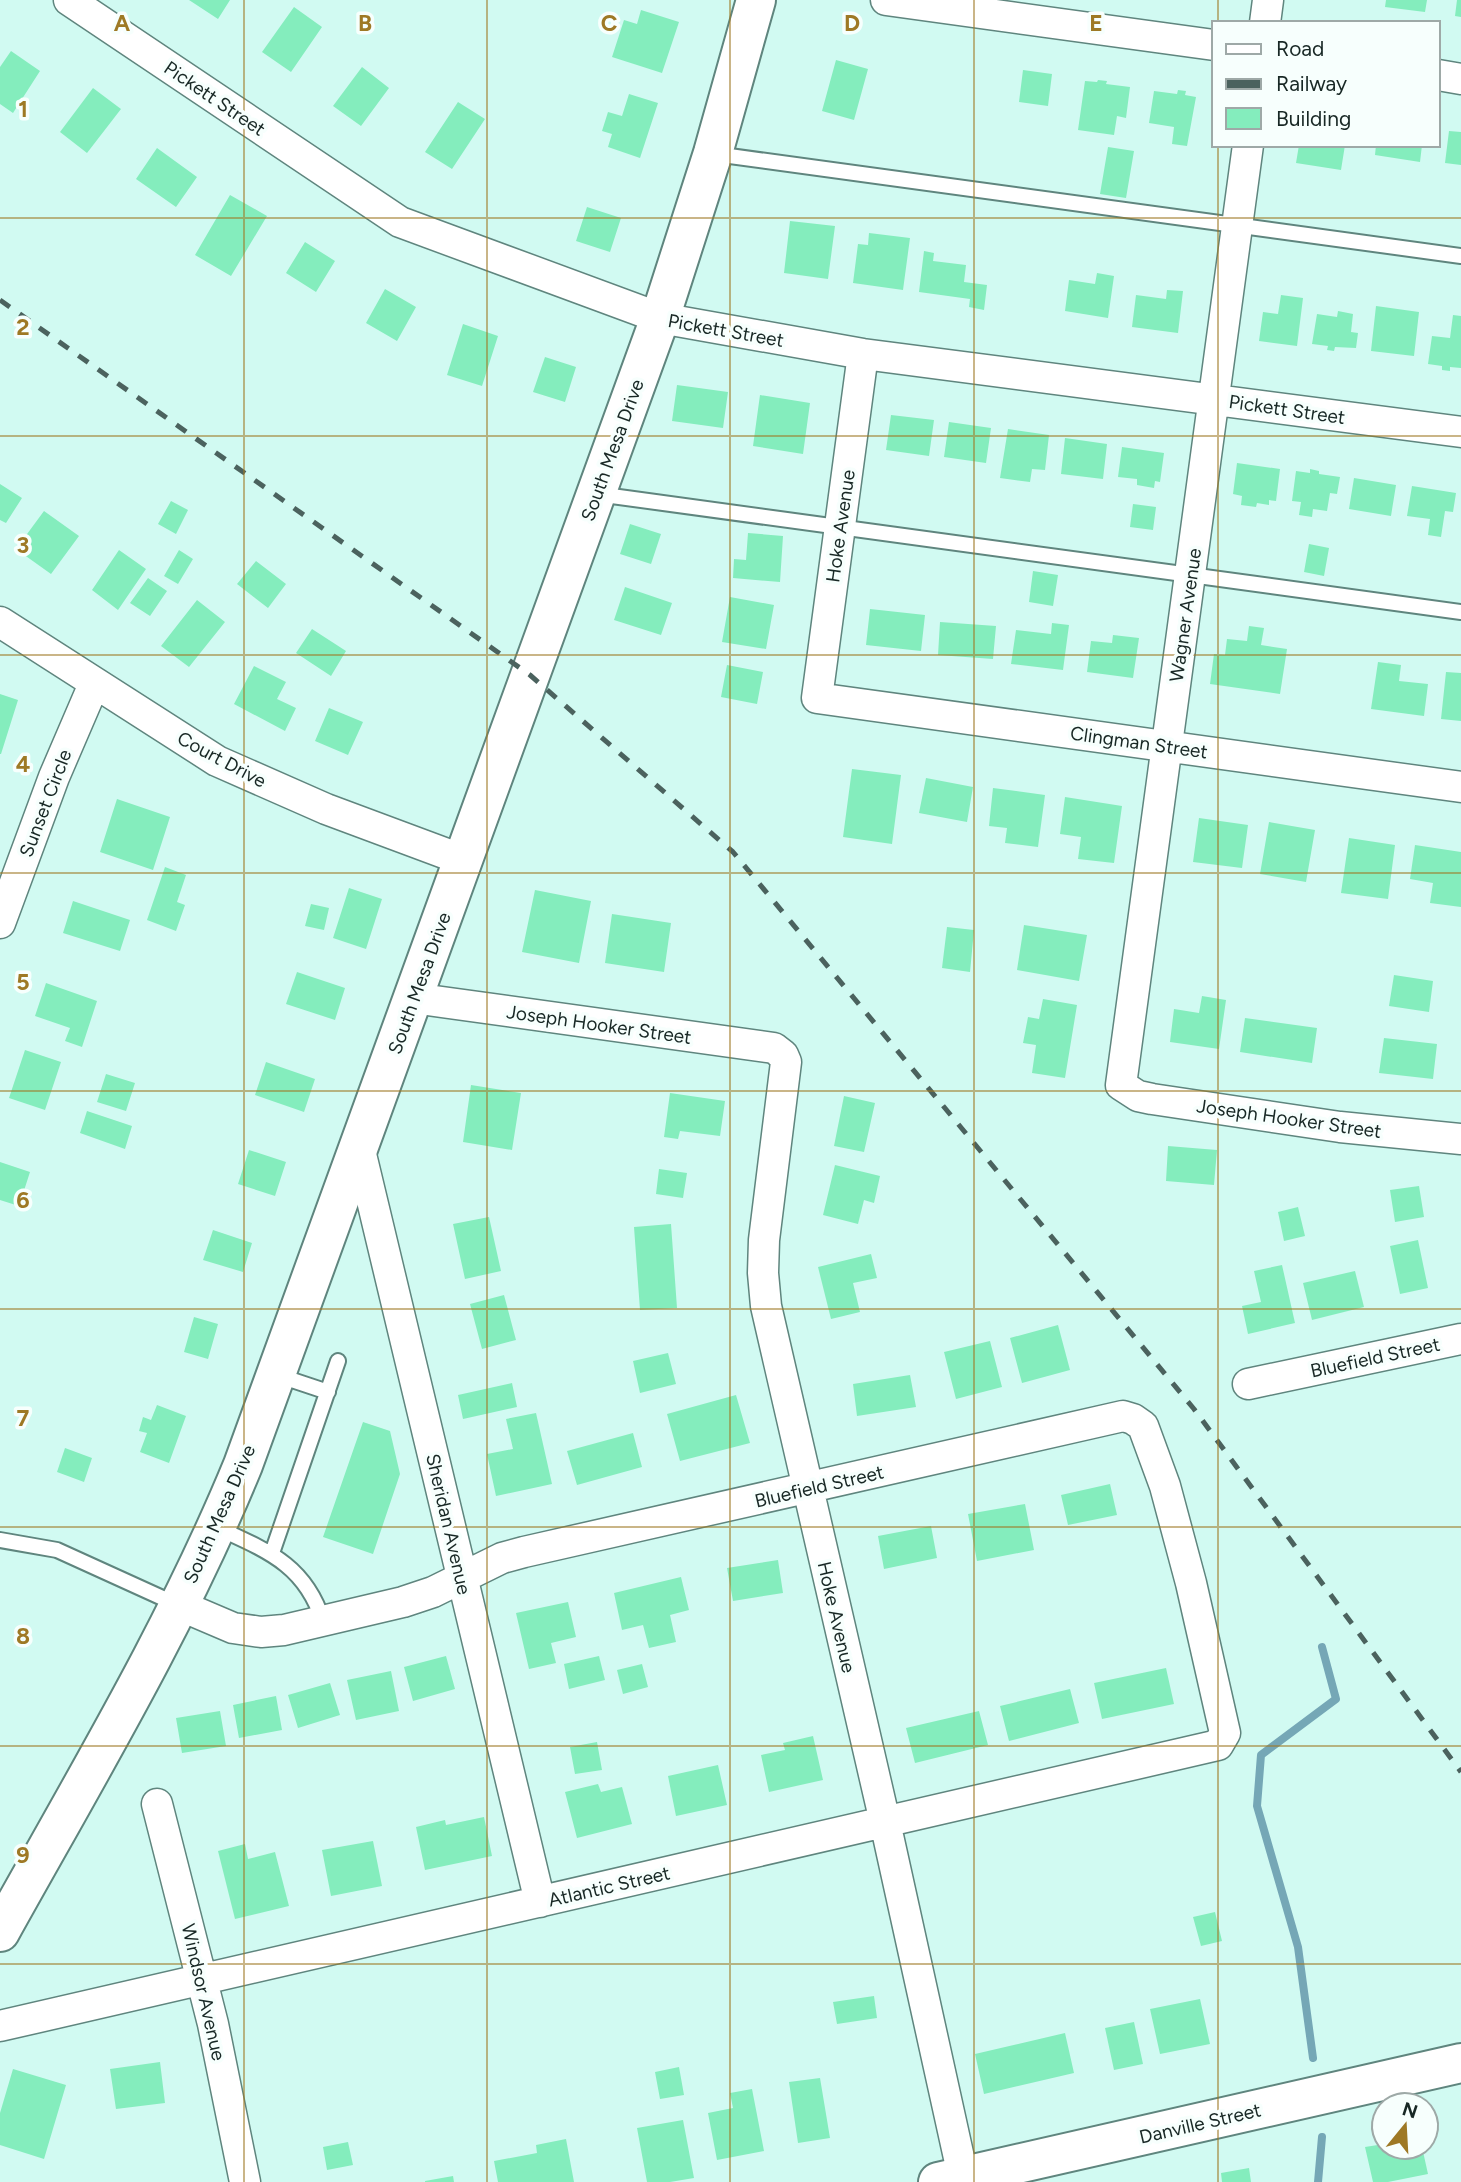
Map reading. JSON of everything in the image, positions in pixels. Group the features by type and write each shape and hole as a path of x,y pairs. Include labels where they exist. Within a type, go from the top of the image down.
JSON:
{"main road":[{"name":"South Mesa Drive","path":"0,1933 179,1605 217,1528 414,998 660,318 713,153 756,0"},
{"name":"Danville Street","path":"972,2178 1461,2063"}],"street":[{"name":"Pickett Street","path":"69,0 400,222 660,318 863,354 1461,432"},
{"path":"886,0 1212,45"},
{"path":"1265,21 1268,0"},
{"path":"1440,75 1461,79"},
{"name":"Wagner Avenue","path":"1121,1085 1248,147"},
{"name":"Hoke Avenue","path":"817,698 863,354"},
{"name":"Court Drive","path":"0,622 94,684 229,766 326,809 463,860"},
{"name":"Sunset Circle","path":"0,923 54,777 94,684"},
{"name":"Clingman Street","path":"817,698 1461,787"},
{"name":"Joseph Hooker Street","path":"414,998 774,1048 783,1055"},
{"name":"Hoke Avenue","path":"783,1055 787,1070 764,1240 763,1273 771,1331 885,1822 972,2178"},
{"name":"Joseph Hooker Street","path":"1121,1085 1138,1096 1152,1099 1340,1127 1461,1139"},
{"name":"Sheridan Avenue","path":"359,1146 540,1902"},
{"name":"Bluefield Street","path":"1248,1384 1461,1339"},
{"name":"Bluefield Street","path":"179,1605 233,1628 261,1632 284,1630 403,1602 433,1592 502,1559 524,1552 1123,1416 1143,1426 1165,1486 1191,1583 1224,1733 1218,1745"},
{"name":"Atlantic Street","path":"0,2026 1218,1745"},
{"name":"Windsor Avenue","path":"158,1804 213,2024 245,2182"}],"lane":[{"path":"713,153 1461,256"},
{"path":"596,494 1461,612"},
{"path":"272,1552 338,1361"},
{"path":"276,1374 328,1392"},
{"path":"217,1528 272,1552 307,1585 317,1601 323,1621"},
{"path":"0,1540 57,1550 179,1605"}],"building":[{"path":"189,0 230,0 218,19"},
{"path":"1386,0 1427,0 1425,12 1385,7"},
{"path":"1457,0 1461,0 1461,17 1455,16"},
{"path":"294,7 322,27 291,72 262,52"},
{"path":"641,10 679,22 662,73 612,57 624,20 637,24"},
{"path":"11,51 40,71 13,113 0,104 0,67"},
{"path":"836,60 868,69 854,120 822,111"},
{"path":"362,67 389,88 361,126 333,106"},
{"path":"1023,70 1052,74 1048,106 1019,102"},
{"path":"1085,81 1107,81 1106,84 1130,87 1126,118 1117,116 1114,135 1078,130"},
{"path":"93,88 121,109 87,153 60,132"},
{"path":"1178,90 1186,91 1185,95 1196,97 1187,146 1172,144 1174,127 1149,123 1154,91 1177,94"},
{"path":"629,94 658,103 640,158 608,147 612,134 602,131 608,112 622,116"},
{"path":"458,102 485,119 452,169 425,152"},
{"path":"1449,131 1461,132 1461,165 1445,163"},
{"path":"1108,147 1134,151 1126,198 1100,194"},
{"path":"1299,147 1345,147 1341,170 1296,163"},
{"path":"1376,147 1422,147 1420,162 1375,155"},
{"path":"157,148 197,177 176,207 136,179"},
{"path":"230,195 267,216 231,276 195,255"},
{"path":"587,207 621,218 610,252 576,241"},
{"path":"790,221 835,226 828,279 784,273"},
{"path":"869,233 910,238 903,290 853,283 858,244 868,245"},
{"path":"305,242 335,261 316,292 286,273"},
{"path":"924,251 934,253 933,261 966,265 964,282 987,285 984,310 969,307 970,299 919,292"},
{"path":"1097,273 1114,276 1108,318 1065,311 1069,280 1095,284"},
{"path":"385,289 416,307 397,341 366,323"},
{"path":"1167,290 1183,291 1178,333 1132,327 1136,295 1166,299"},
{"path":"1281,295 1303,298 1297,346 1259,341 1263,312 1278,314"},
{"path":"1376,306 1419,312 1414,356 1371,351"},
{"path":"1338,311 1353,314 1351,332 1358,333 1356,348 1335,347 1334,351 1327,350 1328,346 1312,344 1317,314 1337,317"},
{"path":"1453,315 1461,316 1461,368 1450,367 1450,371 1442,370 1442,366 1428,364 1432,336 1450,338"},
{"path":"463,324 498,336 482,386 447,375"},
{"path":"545,357 576,367 565,402 533,392"},
{"path":"677,385 728,392 723,428 672,421"},
{"path":"760,395 810,403 803,454 753,446"},
{"path":"891,415 934,420 929,456 886,450"},
{"path":"949,422 991,428 986,463 944,457"},
{"path":"1008,429 1049,435 1045,470 1032,469 1030,482 1000,478"},
{"path":"1065,438 1107,444 1103,479 1061,474"},
{"path":"1122,447 1164,453 1160,482 1155,481 1154,488 1137,485 1137,479 1118,477"},
{"path":"1237,463 1280,469 1276,501 1269,500 1269,505 1257,503 1256,507 1241,505 1242,496 1233,494"},
{"path":"1310,469 1319,471 1319,474 1340,477 1337,494 1330,493 1327,511 1313,509 1312,517 1299,515 1301,502 1292,501 1296,471 1310,473"},
{"path":"1354,478 1396,485 1391,516 1349,509"},
{"path":"0,484 22,498 6,523 0,520"},
{"path":"1412,486 1456,493 1453,512 1445,511 1441,537 1428,535 1430,519 1407,516"},
{"path":"171,501 188,510 176,534 158,524"},
{"path":"1133,504 1156,507 1153,530 1130,527"},
{"path":"44,511 79,536 51,574 16,549"},
{"path":"630,524 661,534 651,564 620,554"},
{"path":"748,533 783,536 780,582 733,578 734,559 746,560"},
{"path":"1309,544 1329,548 1324,576 1304,572"},
{"path":"119,550 146,569 118,610 92,590"},
{"path":"179,550 193,559 178,584 164,576"},
{"path":"256,561 286,584 268,608 237,584"},
{"path":"1033,571 1058,575 1053,606 1029,602"},
{"path":"148,578 167,591 150,616 130,603"},
{"path":"625,587 672,603 661,635 614,620"},
{"path":"730,597 774,605 766,649 722,642"},
{"path":"197,600 225,622 189,667 161,646"},
{"path":"870,609 925,615 921,651 866,645"},
{"path":"940,622 996,626 993,659 938,655"},
{"path":"1052,623 1069,625 1063,670 1011,664 1016,630 1051,634"},
{"path":"1249,626 1264,628 1261,645 1287,649 1280,694 1210,684 1214,654 1225,655 1227,639 1247,641"},
{"path":"312,629 346,651 331,676 296,653"},
{"path":"1113,635 1139,638 1133,678 1087,672 1091,641 1112,643"},
{"path":"1378,662 1401,665 1399,681 1428,684 1424,716 1371,709"},
{"path":"727,665 763,672 757,704 721,697"},
{"path":"254,666 286,682 277,699 296,708 285,731 234,704"},
{"path":"1446,672 1461,673 1461,721 1441,719"},
{"path":"0,694 18,700 1,754 0,754"},
{"path":"329,708 363,722 348,755 315,741"},
{"path":"852,769 901,775 892,844 843,837"},
{"path":"926,778 973,787 967,822 919,813"},
{"path":"993,788 1045,795 1038,847 1005,843 1007,828 989,826"},
{"path":"1065,797 1122,806 1114,863 1078,859 1081,837 1060,834"},
{"path":"117,799 170,817 153,870 100,852"},
{"path":"1199,818 1248,825 1242,868 1193,862"},
{"path":"1269,822 1315,830 1306,882 1260,874"},
{"path":"1349,838 1395,845 1388,899 1341,893"},
{"path":"1415,845 1461,852 1461,907 1430,903 1433,883 1410,879"},
{"path":"165,867 186,875 177,902 185,905 176,931 147,920"},
{"path":"349,888 382,899 366,949 333,938"},
{"path":"535,890 591,901 579,963 522,952"},
{"path":"73,901 130,920 120,951 63,933"},
{"path":"311,904 329,908 324,930 305,926"},
{"path":"612,914 671,923 664,972 605,963"},
{"path":"1024,925 1087,935 1079,981 1017,970"},
{"path":"947,927 974,930 970,972 942,968"},
{"path":"297,972 345,988 335,1020 286,1004"},
{"path":"1394,975 1433,981 1429,1012 1389,1006"},
{"path":"46,983 97,1001 82,1047 65,1041 70,1028 35,1016"},
{"path":"1202,996 1226,1000 1219,1049 1170,1042 1174,1009 1199,1013"},
{"path":"1043,999 1077,1005 1065,1078 1032,1073 1036,1045 1023,1043 1028,1017 1039,1019"},
{"path":"1245,1018 1317,1028 1312,1063 1240,1052"},
{"path":"1384,1038 1437,1044 1433,1079 1379,1073"},
{"path":"25,1050 61,1062 45,1110 9,1098"},
{"path":"266,1062 315,1079 304,1112 255,1095"},
{"path":"106,1074 135,1083 126,1111 97,1102"},
{"path":"471,1085 521,1093 512,1150 463,1142"},
{"path":"670,1093 725,1101 720,1136 680,1131 678,1139 664,1137"},
{"path":"844,1096 875,1103 864,1152 834,1146"},
{"path":"87,1111 132,1126 125,1149 80,1133"},
{"path":"1168,1146 1217,1150 1214,1185 1166,1181"},
{"path":"249,1150 286,1162 275,1196 238,1184"},
{"path":"0,1162 30,1172 19,1206 0,1200"},
{"path":"835,1165 880,1176 874,1203 864,1200 858,1224 823,1215"},
{"path":"659,1169 687,1173 683,1198 656,1194"},
{"path":"1419,1186 1424,1217 1395,1222 1390,1190"},
{"path":"1298,1207 1305,1236 1284,1241 1278,1212"},
{"path":"489,1217 501,1271 465,1279 453,1224"},
{"path":"671,1224 677,1308 640,1310 634,1227"},
{"path":"213,1230 252,1243 243,1272 203,1260"},
{"path":"1418,1240 1428,1288 1400,1294 1390,1246"},
{"path":"871,1254 877,1278 853,1283 860,1312 831,1319 818,1267"},
{"path":"1282,1265 1295,1323 1248,1334 1242,1306 1261,1302 1254,1271"},
{"path":"1355,1271 1364,1307 1312,1320 1303,1283"},
{"path":"504,1295 516,1340 482,1349 470,1304"},
{"path":"194,1317 218,1324 208,1359 184,1352"},
{"path":"1058,1325 1070,1370 1022,1383 1010,1338"},
{"path":"990,1341 1002,1387 956,1399 944,1352"},
{"path":"668,1353 676,1384 640,1393 633,1361"},
{"path":"910,1375 916,1407 857,1416 853,1384"},
{"path":"512,1383 517,1407 463,1419 458,1395"},
{"path":"736,1395 750,1443 680,1461 667,1414"},
{"path":"157,1405 186,1416 169,1463 140,1452 147,1433 139,1431 143,1417 151,1420"},
{"path":"536,1413 552,1484 496,1496 487,1454 513,1449 506,1419"},
{"path":"363,1422 390,1431 400,1474 373,1554 323,1537"},
{"path":"633,1433 642,1467 577,1485 567,1451"},
{"path":"65,1448 92,1458 84,1482 57,1472"},
{"path":"1110,1484 1117,1515 1068,1525 1061,1495"},
{"path":"1025,1504 1034,1550 977,1561 968,1514"},
{"path":"931,1526 937,1558 884,1569 878,1536"},
{"path":"778,1560 783,1593 733,1601 727,1568"},
{"path":"681,1577 689,1610 670,1615 676,1642 649,1648 643,1625 622,1630 614,1593"},
{"path":"568,1602 576,1637 551,1643 556,1663 529,1669 516,1613"},
{"path":"446,1656 455,1689 413,1701 404,1667"},
{"path":"599,1656 605,1680 569,1689 564,1664"},
{"path":"642,1664 648,1687 623,1694 617,1670"},
{"path":"1166,1668 1174,1704 1102,1719 1094,1683"},
{"path":"391,1671 399,1711 356,1720 347,1680"},
{"path":"330,1683 340,1715 298,1728 288,1695"},
{"path":"1070,1689 1079,1723 1009,1741 1000,1706"},
{"path":"276,1696 282,1730 239,1738 233,1705"},
{"path":"220,1711 226,1746 182,1753 176,1718"},
{"path":"979,1711 988,1745 915,1763 906,1728"},
{"path":"813,1736 823,1780 769,1792 761,1755 785,1750 783,1743"},
{"path":"597,1742 602,1770 575,1774 570,1747"},
{"path":"718,1765 727,1805 676,1816 668,1776"},
{"path":"598,1784 601,1792 622,1787 632,1824 577,1838 565,1792"},
{"path":"484,1817 492,1856 425,1870 416,1827 445,1820 446,1825"},
{"path":"373,1841 382,1886 331,1896 322,1850"},
{"path":"245,1844 248,1859 275,1852 289,1906 235,1919 218,1851"},
{"path":"1215,1912 1222,1941 1201,1946 1193,1917"},
{"path":"874,1996 877,2018 837,2024 833,2002"},
{"path":"1200,1999 1210,2044 1160,2054 1150,2009"},
{"path":"1134,2022 1143,2064 1114,2070 1105,2028"},
{"path":"1065,2033 1074,2073 984,2094 975,2054"},
{"path":"160,2062 165,2103 116,2109 110,2069"},
{"path":"679,2067 684,2095 660,2099 655,2072"},
{"path":"13,2069 66,2085 44,2159 0,2145 0,2113"},
{"path":"820,2078 830,2138 798,2143 789,2082"},
{"path":"752,2089 764,2151 717,2160 708,2113 733,2108 730,2093"},
{"path":"683,2120 694,2178 647,2182 637,2128"},
{"path":"566,2139 574,2182 498,2182 494,2161 537,2153 536,2145"},
{"path":"348,2142 353,2165 327,2170 323,2147"},
{"path":"1370,2146 1370,2161 1425,2161 1428,2174 1388,2182 1373,2182 1365,2147"},
{"path":"1249,2168 1251,2182 1222,2182 1221,2173"},
{"path":"453,2176 454,2182 425,2182 425,2181"}],"waterway":[{"path":"1313,2058 1298,1947 1257,1806 1261,1755 1336,1699 1322,1647"},
{"path":"1318,2182 1322,2137"}],"railway":[{"path":"0,300 530,675 733,852 1194,1409 1461,1772"}]}
